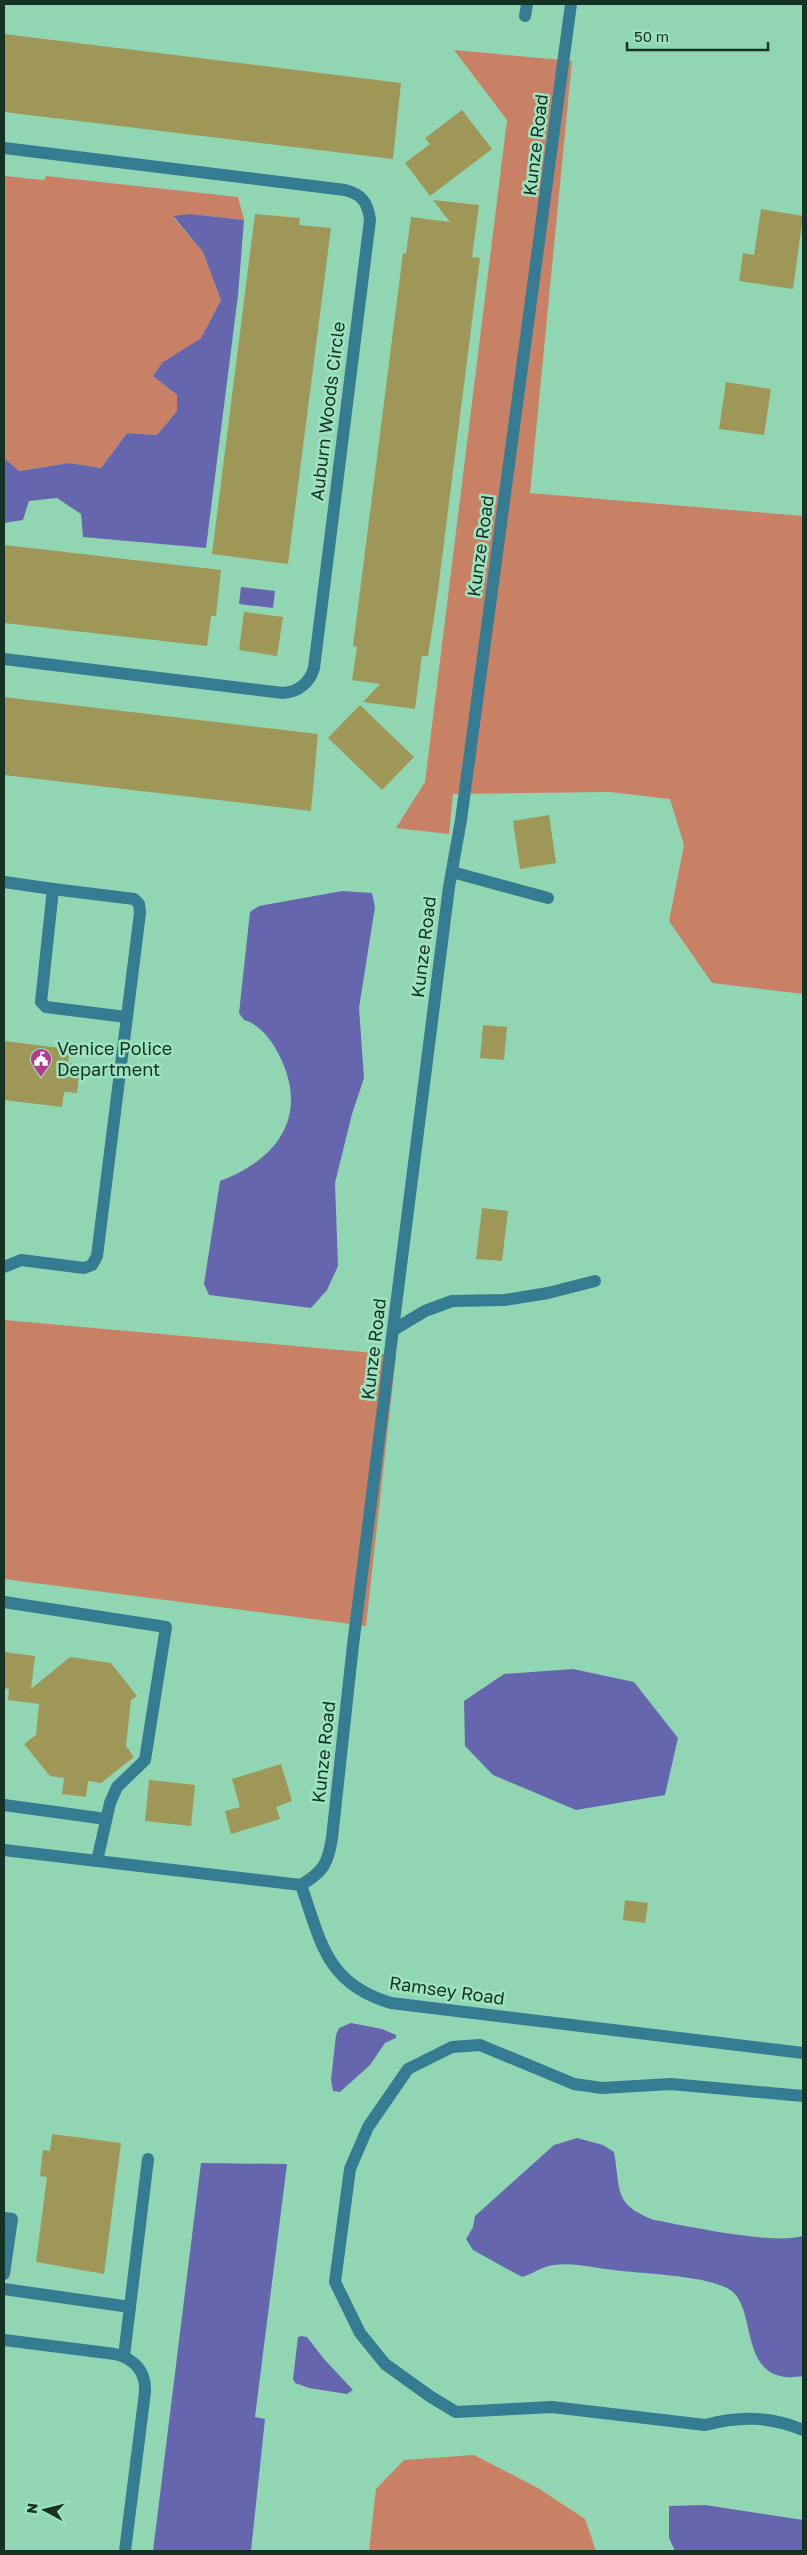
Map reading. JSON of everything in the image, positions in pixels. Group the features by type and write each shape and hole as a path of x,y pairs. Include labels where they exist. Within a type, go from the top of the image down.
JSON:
{"street":[{"name":"Kunze Road","path":"301,1884 318,1875 325,1864 332,1838 353,1645 395,1329 452,872 464,801 571,4"},
{"name":"Auburn Woods Circle","path":"4,148 344,190 360,195 364,200 370,220 314,668 306,684 292,692 283,692 4,659"},
{"path":"452,872 548,898"},
{"path":"4,882 134,899 139,904 140,914 97,1256 92,1265 84,1268 21,1260 4,1267"},
{"path":"53,889 40,995 41,1002 46,1007 126,1017"},
{"path":"395,1329 425,1311 452,1301 505,1300 548,1293 595,1281"},
{"path":"4,1602 166,1628 145,1760 118,1787 110,1803 97,1861"},
{"path":"4,1806 106,1819"},
{"path":"4,1850 301,1884"},
{"name":"Ramsey Road","path":"301,1884 322,1946 333,1966 344,1979 372,1997 391,2002 803,2053"},
{"path":"803,2096 671,2084 602,2088 574,2084 480,2045 452,2048 408,2069 368,2127 350,2169 335,2282 360,2333 384,2364 456,2412 552,2407 705,2425 726,2419 759,2418 784,2422 803,2430"},
{"path":"124,2356 148,2159"},
{"path":"4,2218 12,2219 4,2274"},
{"path":"4,2290 130,2307"},
{"path":"4,2340 124,2356 140,2369 145,2384 125,2551"}],"shaded area":[{"path":"454,50 572,61 530,493 803,516 803,994 712,983 669,921 684,845 670,799 609,792 453,794 449,834 396,828 425,782 507,120"},
{"path":"4,176 44,180 46,176 238,197 244,220 191,214 173,217 203,252 221,300 201,338 163,363 153,376 177,395 177,411 157,435 127,433 101,468 69,463 18,471 4,458"},
{"path":"191,214 244,220 238,295 206,548 83,537 81,514 57,498 29,501 23,520 4,523 4,458 19,471 69,463 101,468 127,433 157,435 177,411 177,395 153,376 162,363 201,338 221,300 203,252 173,216"},
{"path":"241,587 275,591 273,608 239,604"},
{"path":"342,891 372,893 375,907 359,1008 364,1078 352,1114 335,1183 338,1266 327,1290 311,1308 209,1295 204,1284 220,1181 241,1172 259,1160 273,1147 284,1131 290,1114 291,1095 287,1075 278,1053 264,1033 255,1025 244,1020 239,1013 250,912 259,906"},
{"path":"4,1320 396,1355 366,1626 4,1579"},
{"path":"573,1669 634,1682 678,1738 665,1795 576,1810 493,1775 465,1746 464,1701 504,1674"},
{"path":"351,2023 382,2029 396,2035 396,2038 385,2043 370,2065 340,2092 333,2091 331,2080 336,2035 339,2028"},
{"path":"577,2138 603,2145 614,2152 619,2186 625,2202 631,2208 654,2220 751,2236 789,2238 803,2236 803,2376 783,2377 768,2371 759,2361 753,2347 741,2304 734,2293 725,2287 711,2282 677,2276 569,2264 542,2268 522,2277 473,2250 466,2239 473,2227 475,2216 554,2145"},
{"path":"201,2163 287,2164 255,2417 265,2419 251,2551 153,2551"},
{"path":"298,2337 307,2337 324,2359 353,2390 347,2394 309,2388 295,2383 293,2379"},
{"path":"474,2455 538,2488 585,2519 596,2551 369,2551 376,2489 404,2460"},
{"path":"705,2505 803,2520 803,2551 675,2551 669,2538 669,2506"}],"building":[{"path":"4,34 401,83 393,159 4,112"},
{"path":"462,110 492,149 430,196 405,163 430,144 425,138"},
{"path":"433,200 479,205 472,257 480,258 437,598 428,656 422,656 415,709 363,702 380,684 352,680 357,647 353,646 403,253 406,254 411,217 450,222"},
{"path":"761,209 803,216 793,289 739,281 743,253 754,255"},
{"path":"255,214 300,218 299,225 331,228 288,564 212,554"},
{"path":"726,382 771,389 764,435 719,429"},
{"path":"4,545 221,570 216,616 211,616 207,646 4,623"},
{"path":"244,612 283,617 277,656 239,650"},
{"path":"4,697 318,734 311,811 4,775"},
{"path":"360,705 414,757 382,790 328,738"},
{"path":"549,815 556,863 520,869 513,821"},
{"path":"483,1025 507,1027 504,1060 480,1058"},
{"name":"Venice Police Department","path":"4,1041 70,1049 68,1063 80,1065 77,1093 64,1092 62,1107 4,1100"},
{"path":"482,1208 508,1211 502,1261 476,1259"},
{"path":"4,1652 35,1656 31,1689 70,1657 111,1663 137,1696 131,1700 126,1746 134,1757 101,1783 88,1781 86,1797 62,1794 64,1778 50,1776 24,1744 36,1735 39,1704 8,1700 9,1689 4,1688"},
{"path":"281,1764 292,1801 276,1807 280,1819 231,1834 225,1811 240,1807 232,1779"},
{"path":"149,1780 195,1785 191,1826 145,1821"},
{"path":"625,1900 648,1903 645,1923 623,1920"},
{"path":"52,2134 121,2143 104,2274 36,2262 47,2177 40,2176 43,2150 50,2151"}],"place":[{"name":"Venice Police Department","path":"41,1078"}]}
